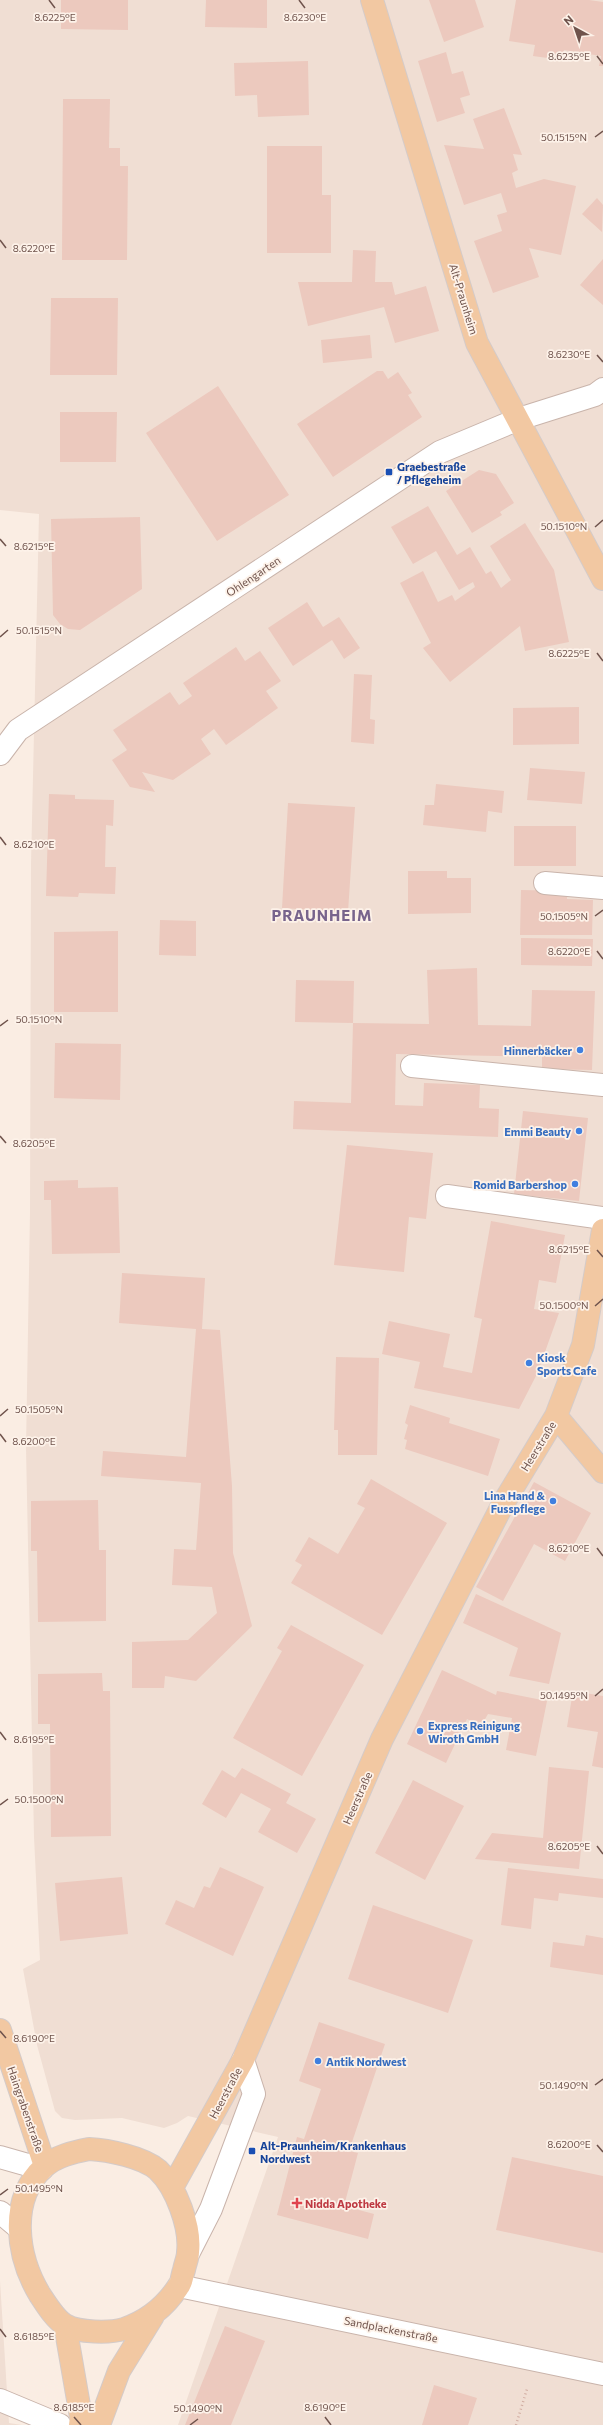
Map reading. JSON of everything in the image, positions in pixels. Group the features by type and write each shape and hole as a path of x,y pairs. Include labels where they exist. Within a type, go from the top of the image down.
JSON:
{"main road":[{"name":"Alt-Praunheim","path":"372,0 477,343 519,419 564,508 603,579"},
{"path":"600,1464 556,1416 583,1345 603,1230"},
{"name":"Heerstraße","path":"173,2186 243,2060 382,1739 504,1502 556,1416"},
{"name":"Haingrabenstraße","path":"0,2030 44,2167"},
{"path":"80,2425 81,2418 74,2369 65,2325 47,2306 31,2280 23,2254 19,2228 22,2206 28,2187 44,2167 72,2153 89,2149 106,2150 135,2159 157,2169 173,2186 184,2216 189,2252 179,2286 153,2316 119,2371 99,2425"},
{"path":"65,2325 94,2332 124,2329 153,2316"}],"street":[{"name":"Ohlengarten","path":"0,754 18,730 440,452 519,419 595,395 603,389"},
{"path":"545,883 603,888"},
{"path":"412,1066 603,1085"},
{"path":"447,1196 603,1218"},
{"path":"189,2252 211,2210 236,2147 254,2094 243,2060"},
{"path":"0,2157 44,2167"},
{"path":"0,2212 19,2228"},
{"name":"Sandplackenstraße","path":"179,2286 603,2374"},
{"path":"0,2400 60,2425"}],"path":[{"path":"516,2425 528,2383"}],"shaded area":[{"path":"0,0 603,0 603,2425 178,2425 278,2137 188,2116 177,2123 164,2128 122,2118 75,2120 62,2118 55,2111 37,2045 23,1969 40,1960 34,1837 26,1448 30,1212 31,864 39,514 0,510"},
{"path":"0,2281 9,2423 22,2425 0,2425"}],"building":[{"path":"61,0 128,0 128,30 61,29"},
{"path":"206,0 267,0 267,28 205,27"},
{"path":"429,0 475,0 484,27 444,42"},
{"path":"516,0 589,0 603,2 603,66 599,66 601,56 564,50 562,60 533,56 535,45 509,41"},
{"path":"446,52 452,74 463,71 470,95 460,98 465,113 437,122 418,61"},
{"path":"308,61 309,115 258,117 257,95 235,96 234,63"},
{"path":"63,99 110,99 109,148 120,148 120,166 128,166 127,260 62,260"},
{"path":"504,108 522,155 513,154 518,170 512,173 516,188 544,179 576,186 561,255 529,248 539,277 493,293 474,241 502,231 497,215 507,212 501,193 464,205 444,145 484,149 473,119"},
{"path":"267,146 322,146 322,195 331,195 331,253 267,253"},
{"path":"597,198 603,205 602,232 582,214"},
{"path":"353,250 376,251 375,282 392,282 395,295 426,286 439,331 395,343 384,307 308,326 298,282 352,282"},
{"path":"603,259 603,305 580,285"},
{"path":"51,298 118,298 117,375 50,375"},
{"path":"370,335 372,358 323,363 321,340"},
{"path":"377,371 383,371 388,379 398,372 412,393 408,395 422,417 333,477 297,424"},
{"path":"218,386 289,495 217,541 146,433"},
{"path":"60,412 117,412 116,462 60,462"},
{"path":"479,470 496,474 514,503 500,512 502,515 472,533 446,491"},
{"path":"428,506 457,555 470,547 486,574 491,571 501,588 511,580 490,546 525,523 554,570 569,642 525,651 520,626 450,682 423,648 431,643 400,583 423,571 438,602 452,595 455,601 475,587 473,582 459,590 436,551 413,564 391,527"},
{"path":"140,517 142,589 80,630 68,629 60,624 53,615 51,519"},
{"path":"307,602 323,627 339,617 360,648 344,659 332,640 293,666 268,628"},
{"path":"236,647 245,661 260,651 281,681 266,691 278,708 226,745 214,729 201,739 211,754 173,780 142,772 155,792 130,787 112,760 127,750 113,730 170,692 179,705 192,696 183,683"},
{"path":"354,674 372,675 370,719 375,720 374,744 351,742"},
{"path":"579,707 579,744 513,745 513,708"},
{"path":"530,768 585,772 582,804 527,800"},
{"path":"436,784 504,791 502,813 488,811 486,832 423,825 425,805 434,805"},
{"path":"49,794 75,795 75,799 114,800 113,826 106,825 105,867 116,867 115,894 79,893 78,897 46,896"},
{"path":"288,803 355,807 348,912 282,908"},
{"path":"514,826 576,826 576,866 514,866"},
{"path":"408,871 447,871 447,878 471,878 471,913 408,914"},
{"path":"521,890 567,891 567,899 593,900 592,935 520,935"},
{"path":"160,920 196,921 196,956 159,955"},
{"path":"118,931 118,1012 54,1012 54,932"},
{"path":"521,938 593,939 592,966 521,965"},
{"path":"477,968 478,1025 531,1026 532,990 595,991 592,1070 542,1069 542,1057 396,1054 395,1105 423,1106 424,1083 480,1085 479,1108 499,1109 498,1137 293,1129 294,1101 351,1103 353,1023 429,1024 427,970"},
{"path":"296,980 354,981 353,1023 295,1022"},
{"path":"55,1043 121,1044 120,1100 54,1098"},
{"path":"523,1111 588,1118 579,1201 514,1194"},
{"path":"347,1145 433,1153 426,1219 409,1217 404,1272 334,1265"},
{"path":"78,1180 78,1188 118,1187 120,1253 52,1254 51,1200 44,1200 44,1181"},
{"path":"491,1221 565,1235 556,1283 539,1280 534,1309 559,1313 537,1374 519,1409 414,1388 420,1362 382,1354 389,1321 450,1334 443,1367 472,1373 482,1319 474,1317"},
{"path":"122,1273 205,1278 202,1329 220,1330 232,1486 233,1553 252,1626 196,1681 165,1676 164,1688 132,1688 132,1642 188,1640 217,1613 212,1587 172,1585 174,1549 196,1550 201,1483 101,1476 103,1451 186,1457 196,1329 119,1323"},
{"path":"336,1357 379,1358 377,1455 338,1455 338,1430 334,1430"},
{"path":"410,1405 450,1418 449,1423 500,1439 488,1476 405,1449 407,1440 404,1439 408,1425 405,1423"},
{"path":"371,1479 447,1523 382,1635 291,1583 302,1565 295,1561 309,1537 338,1554 365,1508 357,1504"},
{"path":"534,1482 591,1513 565,1561 534,1544 503,1601 476,1587"},
{"path":"98,1500 99,1550 106,1550 106,1621 38,1622 37,1551 31,1551 31,1501"},
{"path":"476,1594 561,1633 549,1684 509,1676 518,1648 463,1623"},
{"path":"291,1625 364,1665 302,1776 233,1738 282,1651 277,1648"},
{"path":"442,1670 496,1695 497,1691 547,1701 536,1756 506,1750 512,1718 488,1714 481,1726 467,1719 446,1763 407,1744"},
{"path":"102,1673 103,1691 110,1691 111,1836 51,1837 50,1724 38,1724 38,1674"},
{"path":"573,1691 603,1696 603,1768 592,1766 598,1732 567,1727"},
{"path":"549,1767 589,1771 579,1869 475,1859 492,1833 543,1838"},
{"path":"242,1768 291,1794 286,1803 316,1819 297,1853 258,1832 271,1809 241,1793 226,1818 202,1804 222,1770 235,1778"},
{"path":"413,1780 464,1806 425,1880 375,1853"},
{"path":"220,1867 264,1887 233,1956 165,1924 176,1900 194,1908 204,1886 210,1888"},
{"path":"508,1868 603,1879 603,1898 559,1893 558,1901 534,1898 531,1929 501,1925"},
{"path":"122,1877 128,1934 60,1941 55,1883"},
{"path":"373,1905 473,1940 448,2013 348,1979"},
{"path":"586,1935 603,1938 603,1975 550,1967 553,1942 584,1946"},
{"path":"319,2022 385,2044 349,2151 358,2153 344,2206 374,2214 368,2239 277,2215 297,2137 304,2139 321,2089 299,2081"},
{"path":"512,2157 603,2176 603,2253 496,2230"},
{"path":"225,2326 265,2341 231,2425 185,2425"},
{"path":"434,2385 477,2398 468,2425 422,2425"}],"place":[{"name":"Graebestraße / Pflegeheim","path":"389,472"},
{"name":"Hinnerbäcker","path":"580,1050"},
{"name":"Emmi Beauty","path":"579,1131"},
{"name":"Romid Barbershop","path":"575,1184"},
{"name":"Kiosk Sports Cafe","path":"529,1363"},
{"name":"Lina Hand & Fusspflege","path":"553,1501"},
{"name":"Express Reinigung Wiroth GmbH","path":"420,1731"},
{"name":"Antik Nordwest","path":"318,2061"},
{"name":"Alt-Praunheim/Krankenhaus Nordwest","path":"252,2151"},
{"name":"Nidda Apotheke","path":"297,2203"}],"district":[{"name":"PRAUNHEIM","path":"322,915"}]}
